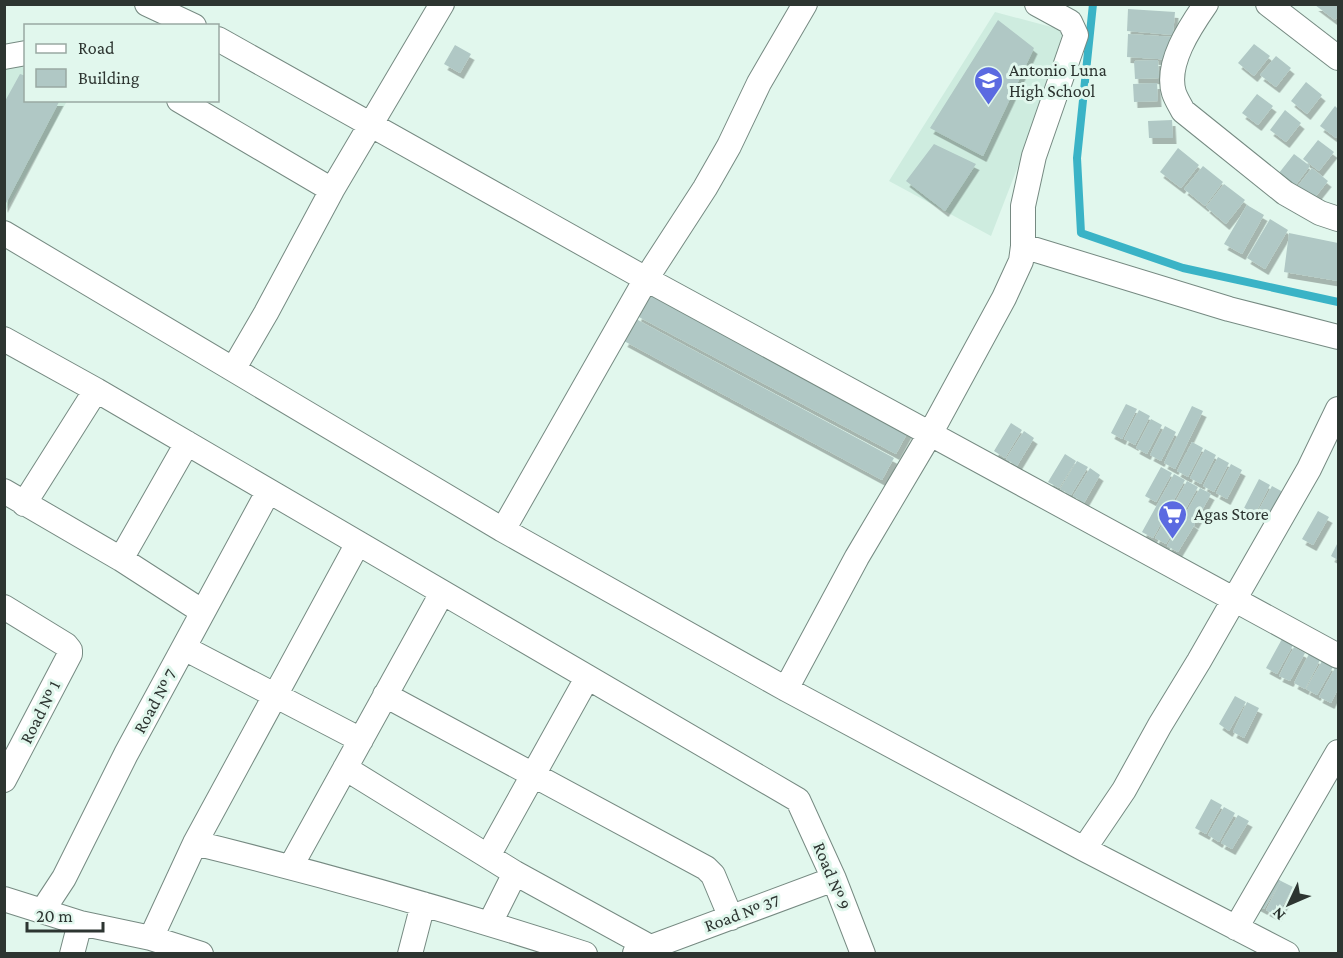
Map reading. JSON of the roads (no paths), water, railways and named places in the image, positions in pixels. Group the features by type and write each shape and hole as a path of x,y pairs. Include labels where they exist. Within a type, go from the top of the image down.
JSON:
{"street":[{"path":"147,4 190,24"},
{"path":"234,368 272,303 332,190 442,4"},
{"path":"503,530 646,279 705,188 729,146 759,83 805,4"},
{"path":"786,689 857,557 930,434 1017,273 1023,246 1023,206 1034,156 1076,35 1070,22 1037,4"},
{"path":"1206,4 1186,33 1173,75 1174,92 1183,111 1285,193 1320,213 1338,219"},
{"path":"1268,4 1338,58"},
{"path":"219,40 646,279 1338,656"},
{"path":"4,57 24,53"},
{"path":"182,102 332,190"},
{"path":"4,233 503,530 786,689 1084,849 1287,954"},
{"path":"1023,246 1229,309 1338,337"},
{"path":"4,339 96,390 587,678 488,856"},
{"path":"96,390 14,497 203,612"},
{"path":"1084,849 1124,790 1309,470 1338,409"},
{"path":"121,560 187,443"},
{"name":"Road № 7","path":"43,910 64,878 126,754 268,492"},
{"path":"163,945 195,843 358,543"},
{"path":"291,866 442,593"},
{"name":"Road № 1","path":"4,607 66,645 70,650 70,654 4,780"},
{"path":"184,648 361,740"},
{"name":"Road № 9","path":"587,678 798,800 834,879 863,954"},
{"path":"385,695 706,868 713,875 731,918"},
{"path":"1236,928 1338,752"},
{"path":"345,768 641,950"},
{"path":"195,843 291,866 490,923 585,954"},
{"path":"490,923 515,873"},
{"name":"Road № 37","path":"641,950 834,879"},
{"path":"4,898 80,923 201,954"},
{"path":"410,954 423,904"},
{"path":"72,954 80,923"}],"waterway":[{"path":"1093,4 1077,158 1081,233 1183,268 1338,302"}],"place":[{"name":"Antonio Luna High School","path":"988,106"},
{"name":"Agas Store","path":"1173,540"}]}
